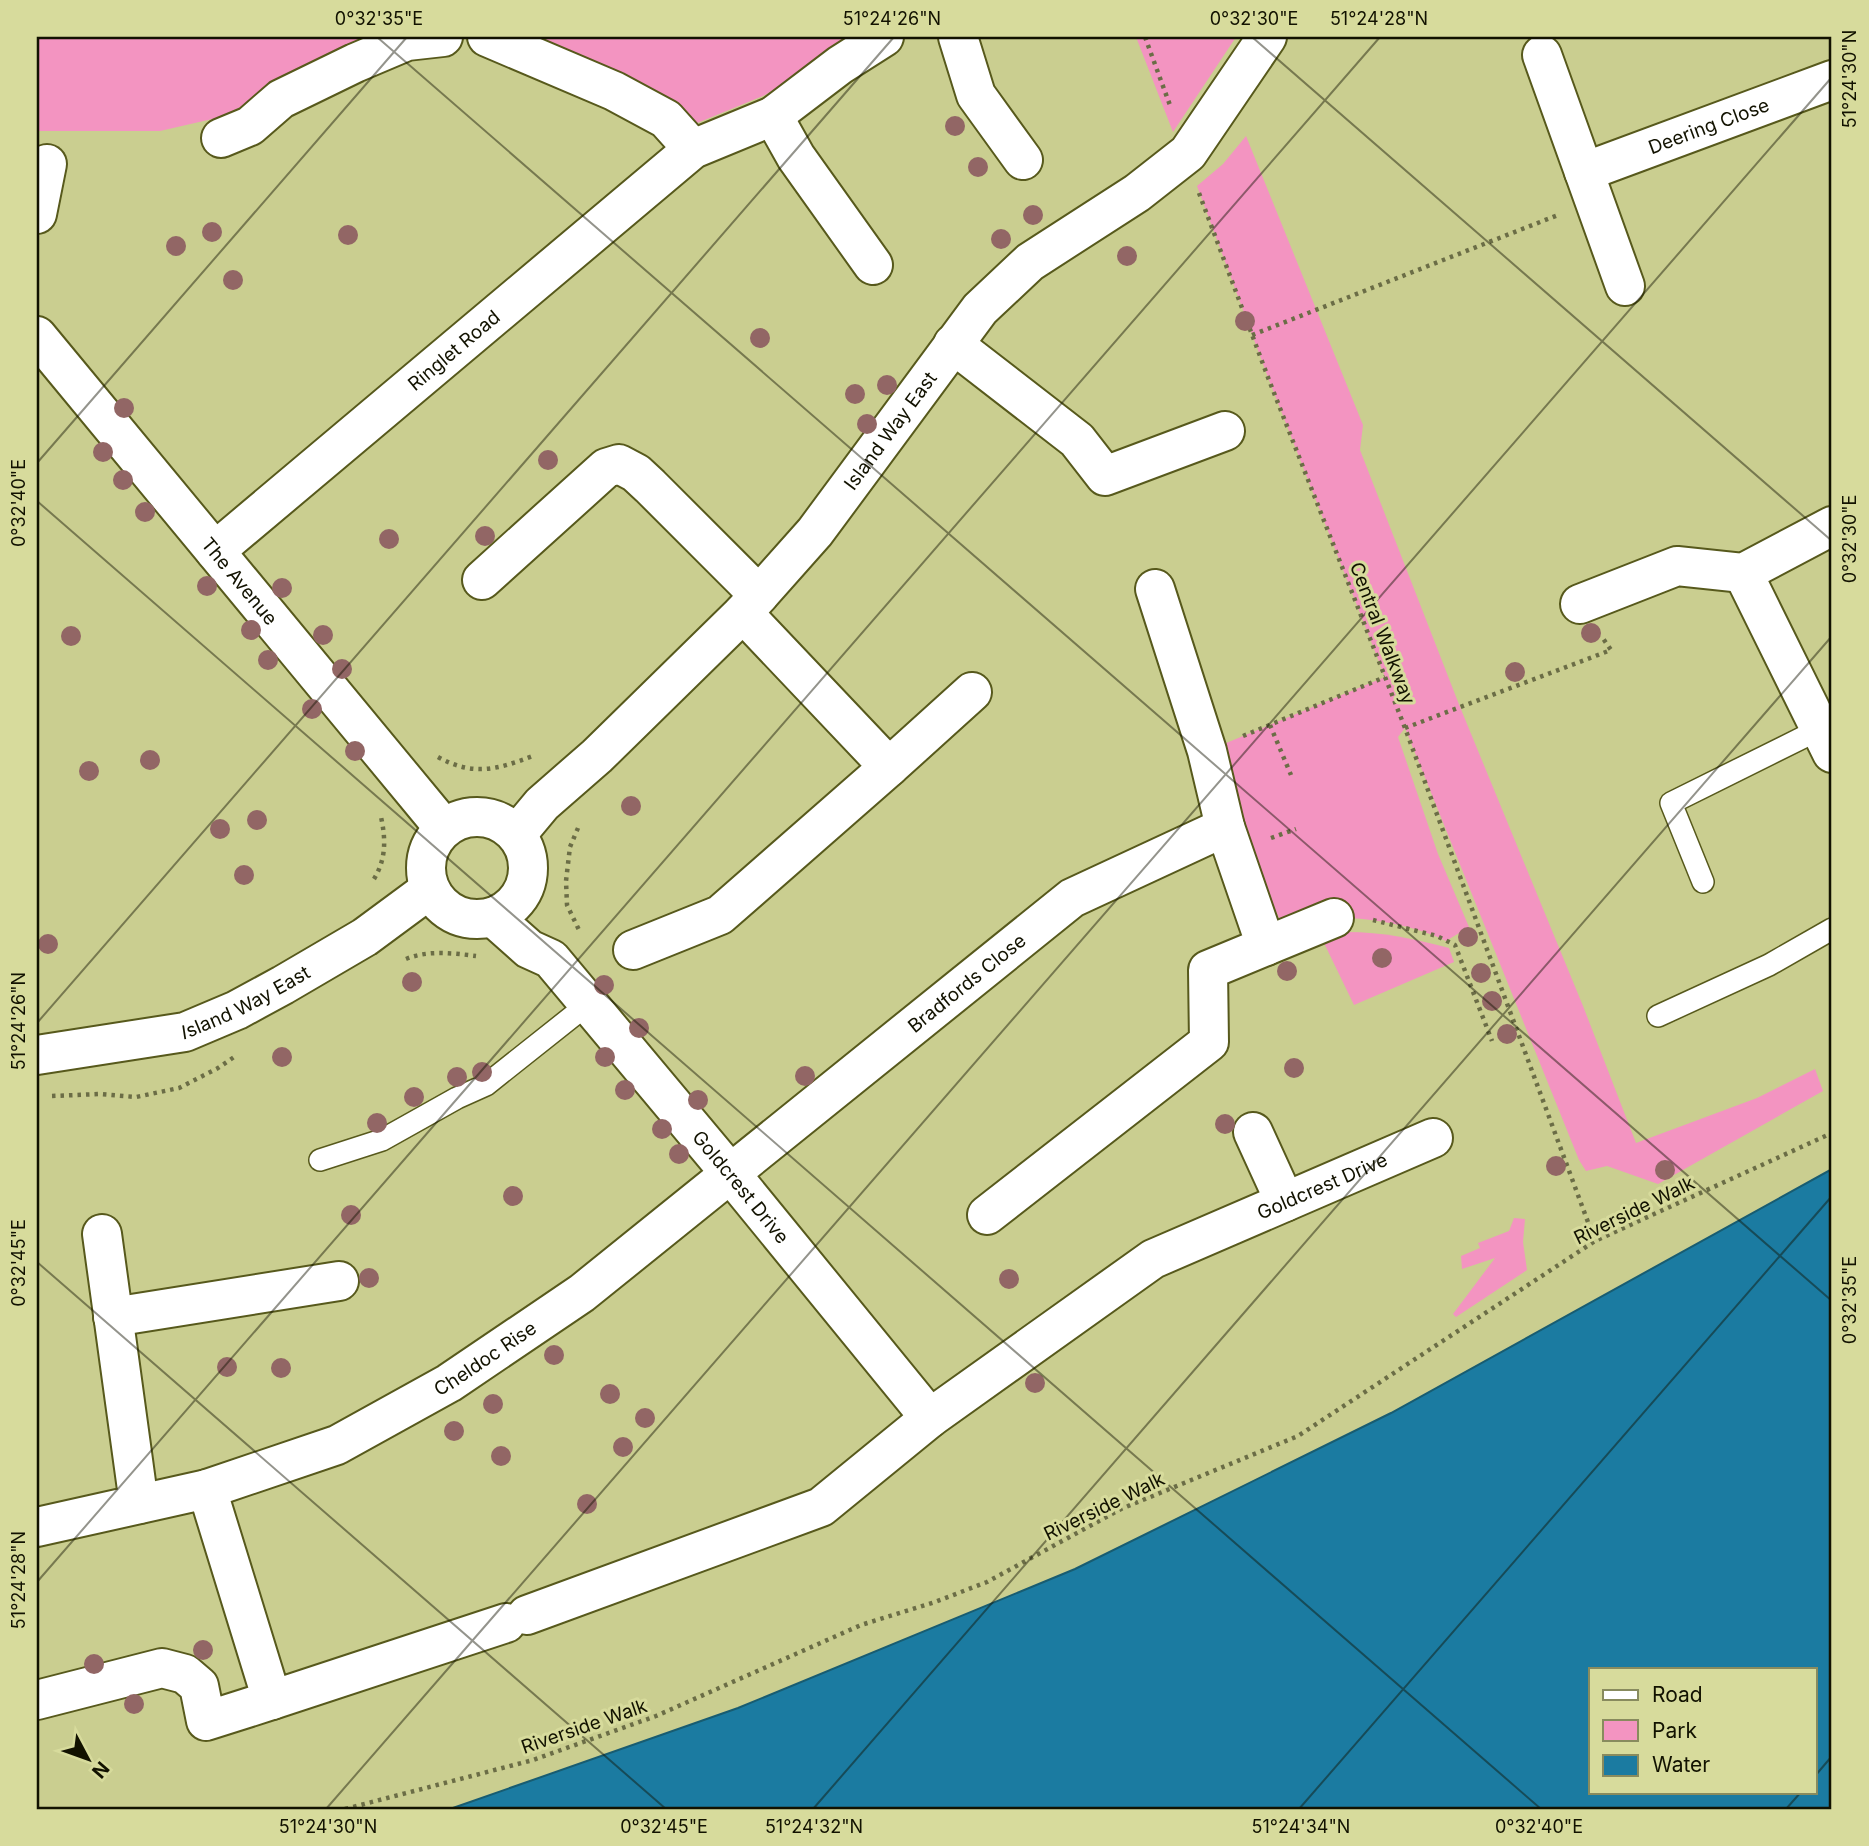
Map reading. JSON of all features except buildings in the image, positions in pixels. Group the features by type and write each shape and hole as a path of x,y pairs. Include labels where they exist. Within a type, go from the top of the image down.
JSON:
{"street":[{"path":"221,138 250,125 281,99 355,63 407,41 443,37"},
{"path":"487,37 614,91 666,119 693,149"},
{"name":"Ringlet Road","path":"215,551 693,149 774,116 840,65 884,37"},
{"path":"958,37 976,95 1023,160"},
{"name":"Island Way East","path":"517,834 542,803 597,756 751,604 815,532 980,309 1030,262 1137,192 1188,153 1267,37"},
{"path":"1542,55 1625,286"},
{"name":"Deering Close","path":"1589,186 1832,79"},
{"path":"774,116 796,158 873,265"},
{"path":"37,214 47,164"},
{"name":"The Avenue","path":"37,336 444,828"},
{"path":"953,344 1077,440 1105,476 1225,431"},
{"path":"481,580 606,468 619,464 636,473 650,486 890,767"},
{"path":"1580,604 1677,566 1743,573 1832,526"},
{"path":"1743,573 1826,741"},
{"path":"1155,589 1207,751 1225,827 1266,946"},
{"path":"633,950 720,915 972,692"},
{"path":"474,816 490,817 517,834 526,848 528,881 521,896 510,908 493,917 465,918 450,912 438,902 430,889 426,872 427,856 434,840 444,828 458,820 474,816"},
{"name":"Bradfords Close","path":"730,1172 1072,898 1225,827"},
{"name":"Goldcrest Drive","path":"524,888 545,937 551,959 730,1172 930,1418"},
{"name":"Island Way East","path":"37,1055 185,1032 283,985 365,937 430,889"},
{"name":"Goldcrest Drive","path":"493,917 529,949 551,959"},
{"path":"987,1214 1209,1042 1208,970 1334,918"},
{"path":"1253,1132 1285,1202"},
{"name":"Goldcrest Drive","path":"272,1700 517,1619 821,1507 930,1418 1153,1259 1433,1138"},
{"name":"Cheldoc Rise","path":"37,1527 207,1489 337,1445 449,1383 582,1293 730,1172"},
{"path":"102,1234 139,1504"},
{"path":"113,1317 339,1281"},
{"path":"37,1700 162,1668 185,1674 199,1686 206,1721 272,1700 207,1489"}],"lane":[{"path":"1703,882 1671,803 1826,741"},
{"path":"1658,1016 1769,965 1832,929"},
{"path":"320,1160 382,1140 486,1084 588,1004"}],"path":[{"name":"Central Walkway","path":"1145,37 1252,335 1405,728 1595,1241"},
{"path":"1252,335 1589,186"},
{"path":"1405,728 1611,650 1580,604"},
{"path":"1207,751 1385,677"},
{"path":"1270,725 1291,775"},
{"path":"1334,918 1381,921 1437,936 1455,945 1492,1041"},
{"name":"Riverside Walk","path":"345,1809 533,1760 656,1716 861,1625 935,1602 987,1582 1121,1509 1298,1436 1595,1241 1832,1133"}],"green space":[{"path":"37,37 385,37 347,52 221,117 160,131 37,131"},
{"path":"522,37 854,37 765,95 690,126"},
{"path":"1136,37 1236,37 1173,132"},
{"path":"1246,136 1363,425 1360,450 1460,707 1583,1006 1636,1143 1757,1098 1815,1069 1823,1091 1658,1184 1607,1166 1586,1171 1579,1160 1405,728 1398,737 1438,854 1469,927 1446,941 1406,927 1359,919 1326,919 1282,925 1207,751 1385,677 1269,380 1197,186 1223,164"},
{"path":"1340,932 1381,934 1435,944 1449,948 1454,962 1354,1005 1324,943"},
{"path":"1514,1218 1525,1219 1523,1242 1527,1270 1456,1317 1453,1314 1495,1258 1462,1269 1461,1256 1480,1248 1478,1243 1509,1231"}],"water":[{"path":"1832,1169 1832,1809 450,1809 738,1708 1075,1569 1391,1413"}]}
